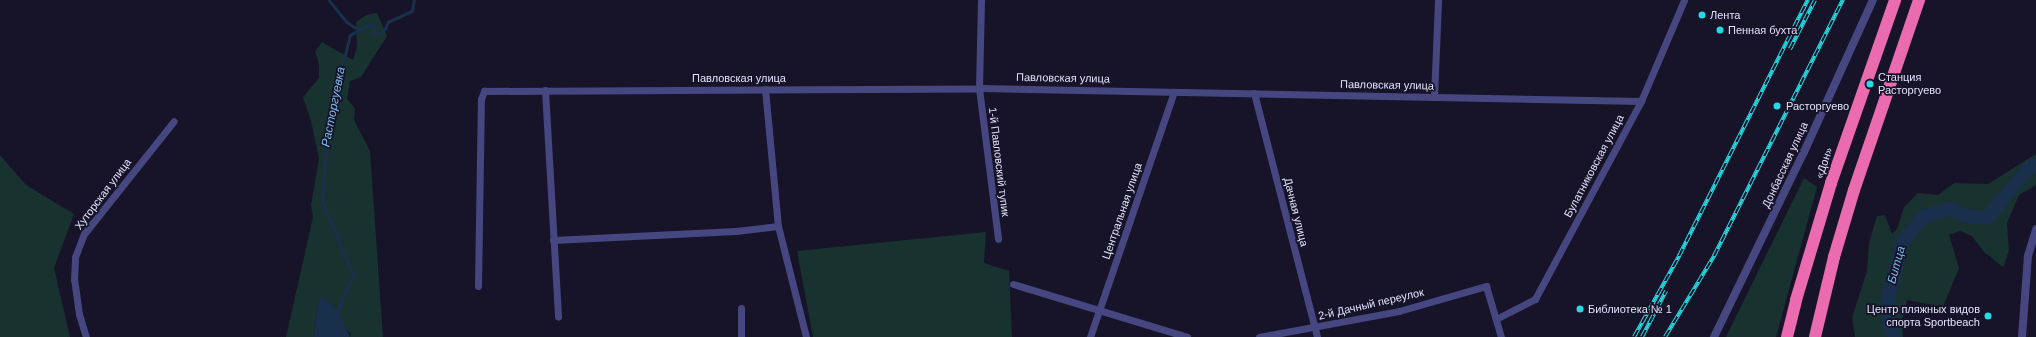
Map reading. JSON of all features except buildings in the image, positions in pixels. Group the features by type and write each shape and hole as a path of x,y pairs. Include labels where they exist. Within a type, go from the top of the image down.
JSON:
{"highway":[{"name":"«Дон»","path":"1787,337 1796,300 1831,183 1895,0"},
{"path":"1815,337 1834,257 1854,190 1919,0"}],"street":[{"name":"1-й Павловский тупик","path":"982,0 978,88 998,239"},
{"path":"1434,97 1438,0"},
{"name":"Булатниковская улица","path":"1496,320 1535,300 1641,101 1684,0"},
{"name":"Донбасская улица","path":"1714,337 1804,152 1873,0"},
{"name":"Павловская улица","path":"478,286 481,99 484,91 978,88 1641,101"},
{"path":"764,89 778,226 806,337"},
{"path":"545,90 558,317"},
{"name":"Центральная улица","path":"1090,337 1174,92"},
{"name":"Дачная улица","path":"1254,93 1318,337"},
{"name":"Хуторская улица","path":"86,337 79,314 74,279 75,257 84,234 174,121"},
{"path":"553,240 736,231 778,226"},
{"path":"2022,337 2028,256 2036,229"},
{"path":"1013,284 1187,337"},
{"name":"2-й Дачный переулок","path":"1259,337 1315,328 1399,311 1486,286 1496,320"},
{"path":"741,308 741,337"},
{"path":"1496,320 1501,337"}],"green space":[{"path":"377,13 387,36 361,77 350,81 347,99 355,108 354,120 370,151 383,337 350,337 351,334 318,303 314,337 286,337 313,217 311,205 319,159 311,121 303,97 319,78 319,64 315,52 322,42 353,60 357,47 356,22 366,15"},
{"path":"2036,154 2036,185 2019,195 2007,223 2009,251 2003,267 1984,252 1972,236 1960,231 1949,235 1959,268 1943,307 1907,300 1902,320 1903,337 1855,337 1852,318 1867,271 1869,243 1877,216 1885,215 1892,234 1897,229 1904,207 1918,193 1938,195 1954,183 1988,184"},
{"path":"0,155 26,185 74,214 54,268 70,337 0,337"},
{"path":"1804,178 1817,187 1776,337 1726,337"},
{"path":"986,232 984,263 1009,271 1012,337 813,337 797,251"}],"water":[{"path":"322,295 338,310 350,337 314,337 318,303"}],"waterway":[{"path":"329,0 347,22 359,30"},
{"name":"Расторгуевка","path":"337,312 353,275 322,201 327,137 336,107 339,79 350,35 369,25 376,26 373,34 378,34 385,29 388,22 412,11 414,0"},
{"name":"Битца","path":"1895,337 1889,325 1889,294 1903,241 1925,216 1950,209 1970,217 1988,217 2028,169 2036,165"}],"railway":[{"path":"1634,337 1679,256 1808,0"},
{"path":"1790,49 1815,0"},
{"path":"1665,337 1714,256 1843,0"},
{"path":"1642,337 1666,291"}],"place":[{"name":"Лента","path":"1702,15"},
{"name":"Пенная бухта","path":"1720,30"},
{"name":"Станция Расторгуево","path":"1870,84"},
{"name":"Расторгуево","path":"1777,106"},
{"name":"Библиотека № 1","path":"1580,309"},
{"name":"Центр пляжных видов спорта Sportbeach","path":"1988,316"}]}
